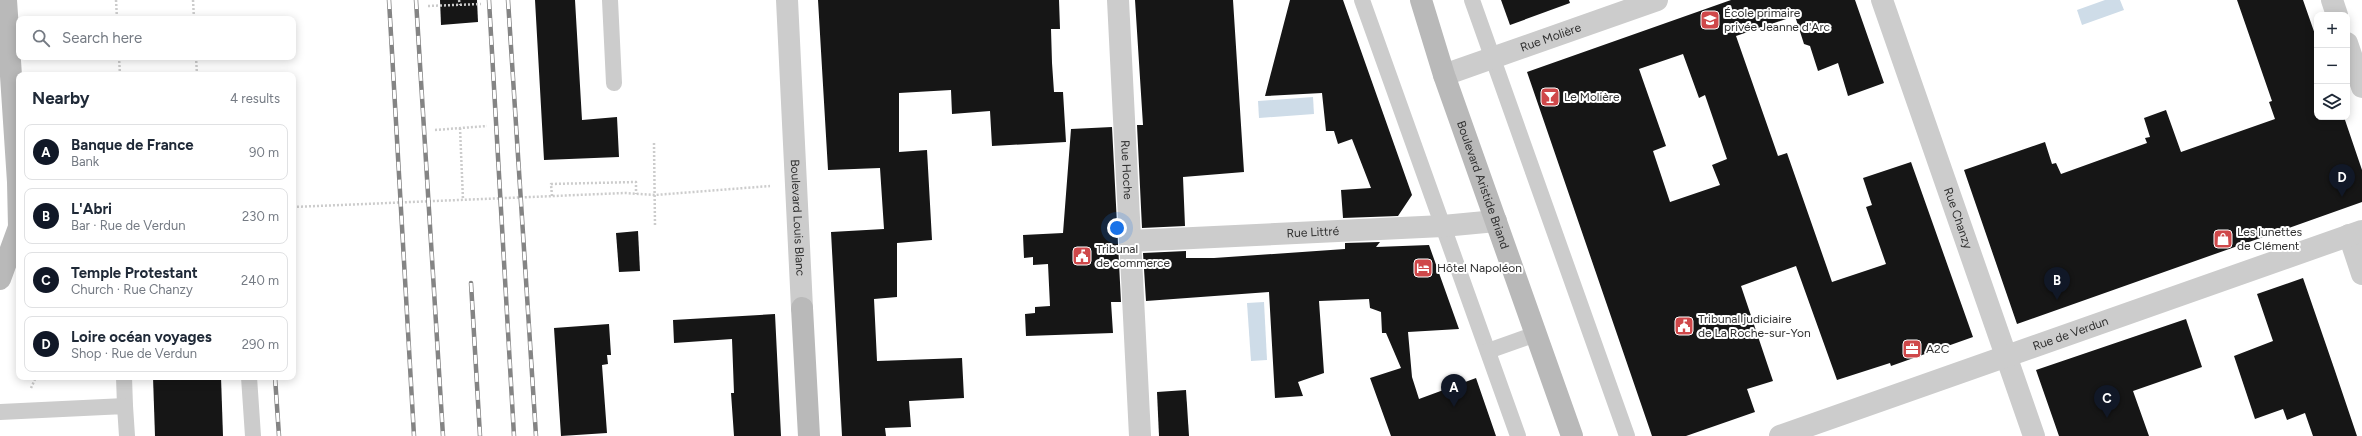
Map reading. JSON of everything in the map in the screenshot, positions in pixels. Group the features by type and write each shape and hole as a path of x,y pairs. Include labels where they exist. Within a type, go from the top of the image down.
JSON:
{"main road":[{"path":"6,0 6,74 16,164"},
{"name":"Boulevard Aristide Briand","path":"1421,0 1444,75 1572,436"},
{"path":"0,279 16,235"},
{"name":"Boulevard Louis Blanc","path":"802,308 809,436"}],"street":[{"name":"Boulevard Louis Blanc","path":"787,0 802,308"},
{"name":"Rue Hoche","path":"1118,0 1140,436"},
{"name":"Rue Molière","path":"1444,75 1656,0"},
{"name":"Rue Chanzy","path":"1882,0 2034,436"},
{"path":"2332,0 2336,12"},
{"path":"2349,48 2362,87"},
{"name":"Rue Littré","path":"1130,241 1443,226 1496,221"},
{"name":"Rue de Verdun","path":"1780,436 2355,233"},
{"path":"2355,233 2362,274"}],"lane":[{"path":"610,0 614,83"},
{"path":"1362,0 1518,436"},
{"path":"1472,0 1491,58 1627,436"},
{"path":"1488,351 1536,334"},
{"path":"124,380 127,436"},
{"path":"249,380 253,436"},
{"path":"0,412 125,406"}],"path":[{"path":"116,0 117,16"},
{"path":"193,0 194,16"},
{"path":"460,0 460,5"},
{"path":"428,6 481,4"},
{"path":"119,60 120,72"},
{"path":"196,60 197,72"},
{"path":"435,130 487,126"},
{"path":"460,128 463,200"},
{"path":"654,143 655,226"},
{"path":"552,196 552,184 628,182 636,182 636,194"},
{"path":"296,207 552,196 655,195 796,184"}],"shaded area":[{"path":"2105,0 2120,0 2124,10 2082,25 2077,10"},
{"path":"1313,97 1314,114 1259,118 1258,101"},
{"path":"1264,302 1267,360 1251,361 1247,303"}],"building":[{"path":"440,0 477,0 478,22 441,25"},
{"path":"535,0 575,0 582,120 617,117 619,157 544,160"},
{"path":"818,0 1059,0 1060,29 1051,29 1052,63 1054,92 1063,92 1066,142 992,146 990,111 952,114 951,90 899,93 899,152 927,150 932,240 897,243 897,297 874,299 877,361 962,358 964,398 909,401 911,427 885,428 886,436 842,436 831,232 884,229 880,168 828,170"},
{"path":"1135,0 1233,0 1244,172 1183,177 1185,226 1142,228 1137,125 1143,125"},
{"path":"1290,0 1343,0 1412,195 1398,216 1343,218 1341,190 1371,188 1352,139 1338,144 1334,131 1326,131 1322,93 1265,96"},
{"path":"1501,0 1569,0 1570,3 1510,25"},
{"path":"1731,0 1855,0 1884,83 1848,96 1838,63 1818,71 1810,46 1804,44 1795,16 1736,36 1778,156 1787,153 1832,282 1886,264 1866,207 1872,205 1863,178 1911,162 1973,337 1891,366 1890,363 1837,380 1796,266 1741,286 1773,381 1747,389 1755,412 1686,436 1652,436 1527,72","holes":["1683,54 1699,98 1705,95 1727,159 1712,165 1720,185 1670,202 1653,151 1666,146 1639,69"]},
{"path":"2237,0 2303,0 2314,31 2314,120 2345,120 2362,170 2362,202 2017,324 1964,170 2045,142 2052,164 2056,163 2061,174 2147,143 2145,138 2150,137 2144,118 2166,110 2181,152 2275,119 2269,102 2272,101"},
{"path":"1112,127 1121,302 1111,302 1113,333 1026,336 1025,314 1035,313 1035,307 1050,306 1048,264 1033,265 1033,257 1024,258 1023,235 1063,233 1071,129"},
{"path":"638,231 640,271 619,272 616,233"},
{"path":"1380,242 1376,247 1429,245 1459,329 1408,332 1412,377 1419,399 1476,378 1496,436 1391,436 1370,378 1401,368 1386,333 1382,333 1381,312 1370,308 1369,299 1319,301 1324,373 1298,382 1303,396 1275,398 1269,292 1146,301 1143,253 1186,251 1186,258 1214,258 1345,249 1345,243"},
{"path":"2303,278 2357,436 2313,436 2305,413 2287,420 2283,409 2255,419 2234,356 2273,341 2257,294"},
{"path":"775,314 781,436 734,436 731,393 734,393 732,339 674,343 673,320"},
{"path":"2186,319 2202,367 2133,391 2149,436 2059,436 2036,370"},
{"path":"609,324 611,355 607,355 608,364 602,365 607,433 561,436 554,328"},
{"path":"153,380 221,380 223,436 155,436"},
{"path":"1186,390 1189,436 1159,436 1157,392"}],"railway":[{"path":"389,0 414,436"},
{"path":"416,0 443,436"},
{"path":"489,0 514,436"},
{"path":"508,0 536,436"},
{"path":"471,283 480,436"},
{"path":"275,380 279,436"}],"place":[{"name":"École primaire privée Jeanne d'Arc","path":"1710,20"},
{"name":"Le Molière","path":"1550,97"},
{"name":"Loire océan voyages","path":"2342,197"},
{"name":"Les lunettes de Clément","path":"2223,239"},
{"name":"Tribunal de commerce","path":"1082,256"},
{"name":"Hôtel Napoléon","path":"1423,268"},
{"name":"L'Abri","path":"2057,300"},
{"name":"Tribunal judiciaire de La Roche-sur-Yon","path":"1684,326"},
{"name":"A2C","path":"1912,349"},
{"name":"Banque de France","path":"1454,407"},
{"name":"Temple Protestant","path":"2107,418"}]}
